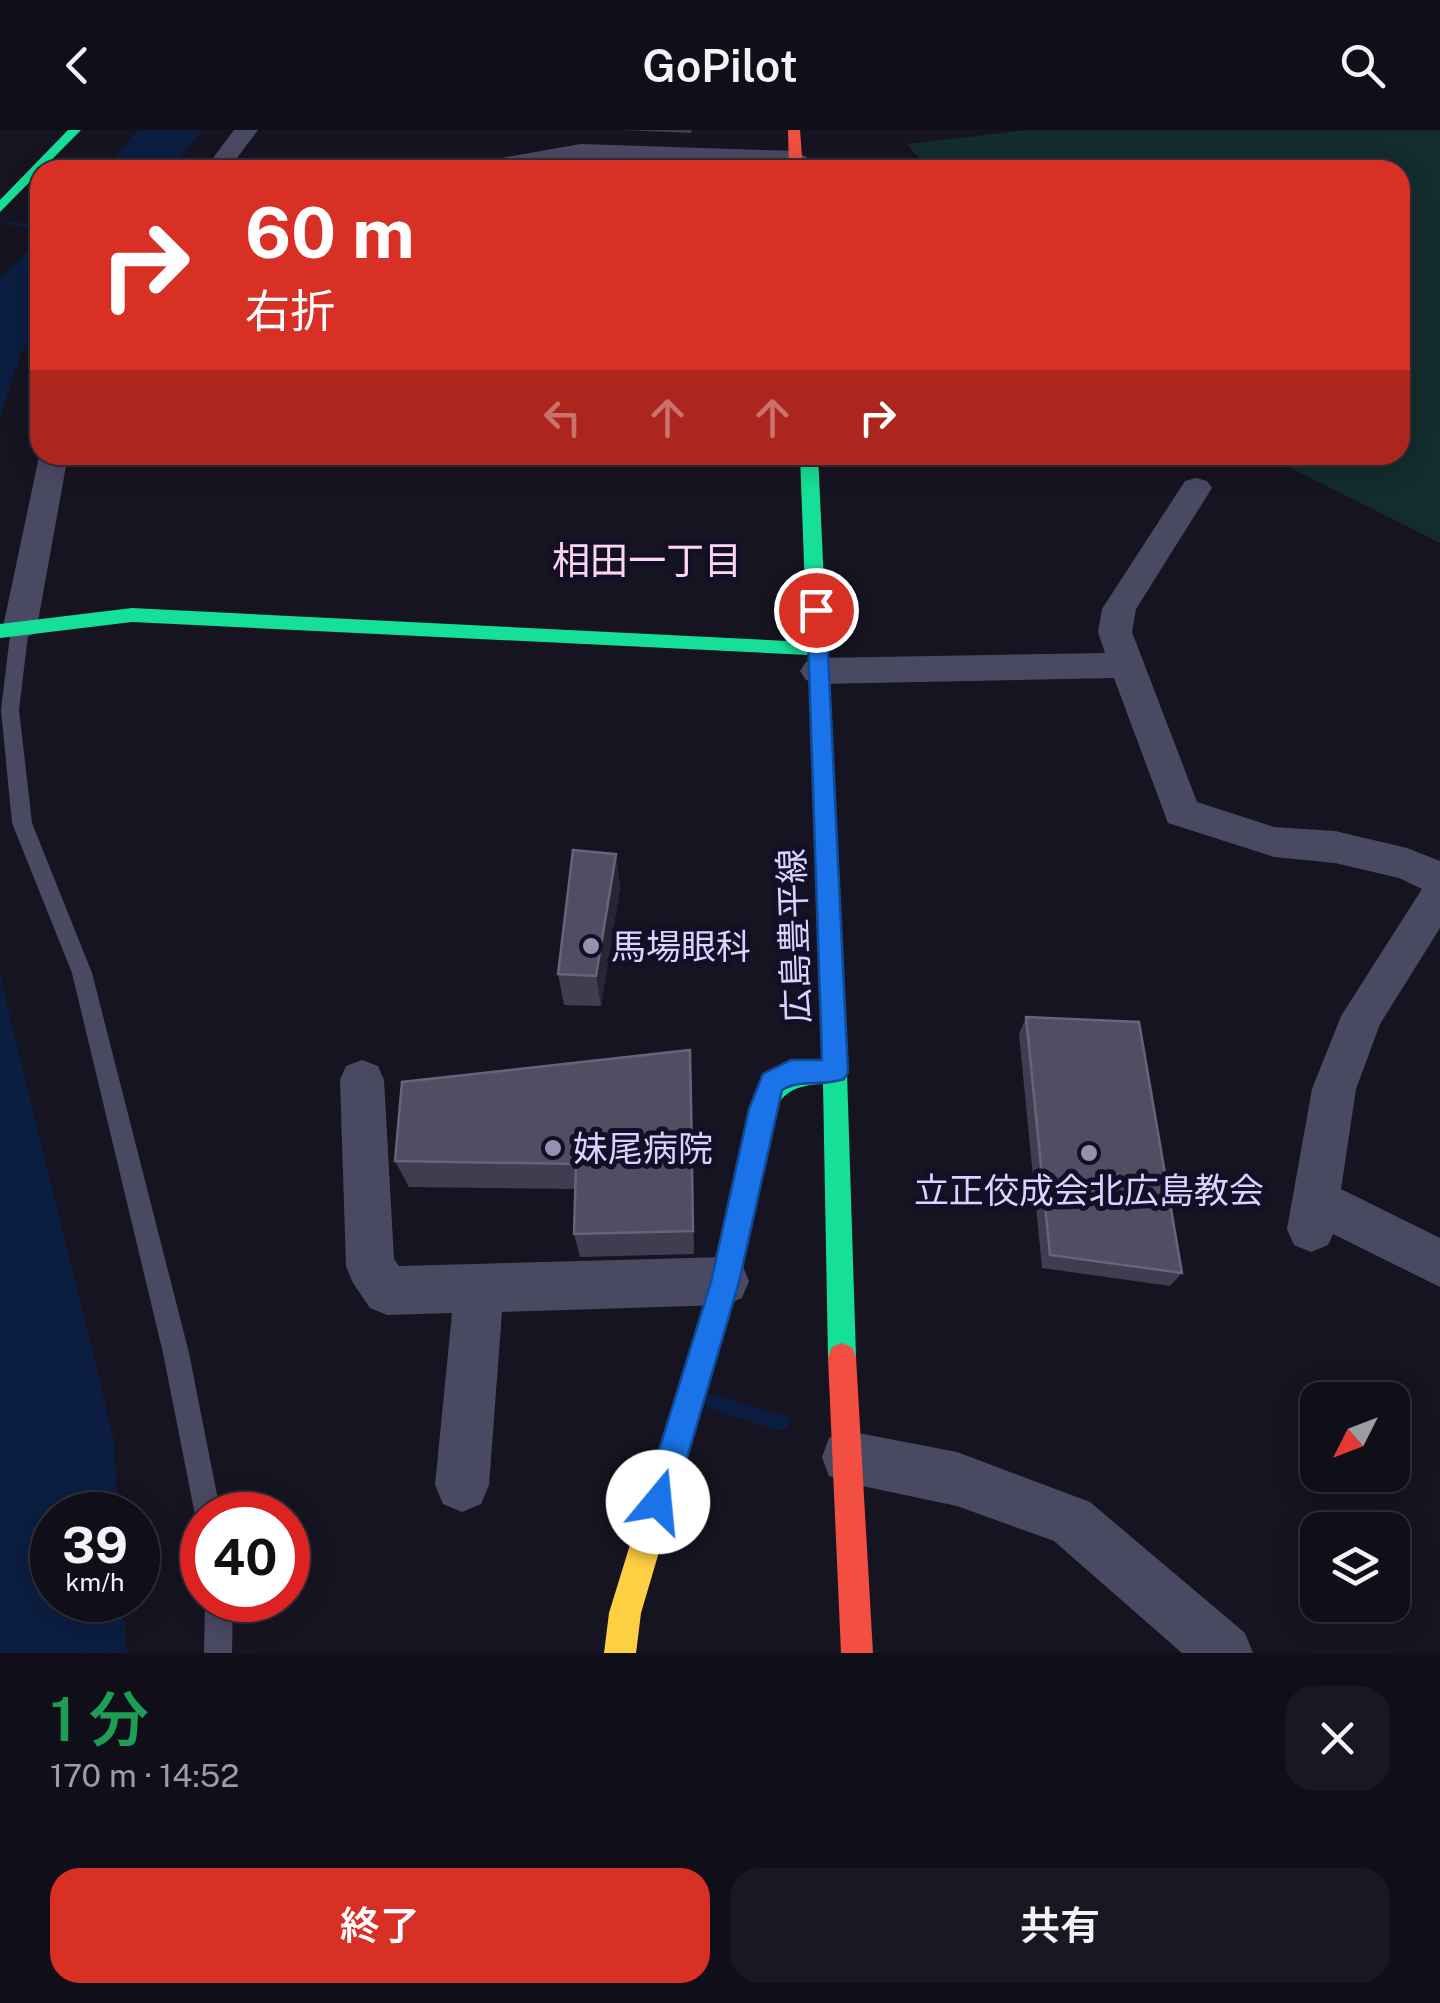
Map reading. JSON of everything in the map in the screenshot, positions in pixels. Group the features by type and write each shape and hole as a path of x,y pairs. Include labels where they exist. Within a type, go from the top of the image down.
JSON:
{"street":[{"path":"46,160 75,130"},
{"path":"224,160 246,130"},
{"path":"794,130 796,160"},
{"path":"529,160 580,151 669,160"},
{"path":"0,208 30,177"},
{"path":"50,465 10,629 132,615 818,660 1127,665"},
{"name":"広島豊平線","path":"810,465 835,1072 840,1344 856,1653"},
{"path":"1196,488 1119,609 1115,632 1182,812 1274,842 1335,847 1406,864 1440,879"},
{"path":"1440,894 1362,1016 1334,1089 1314,1215 1440,1263"},
{"path":"620,1653 625,1613 725,1282 762,1109 772,1082 791,1071 835,1072"},
{"path":"362,1080 370,1266 387,1291 725,1282"},
{"path":"462,1485 479,1289"},
{"path":"848,1457 957,1479 1071,1521 1225,1653"}],"lane":[{"path":"10,629 10,710 22,823 82,974 176,1352 203,1492"},
{"path":"218,1653 219,1622"}],"green space":[{"path":"1030,130 1440,130 1440,543 1285,465 1410,465 1410,160 921,160 907,144"}],"water":[{"path":"138,130 202,130 179,160 113,160"},
{"path":"30,249 30,338 0,417 0,279"},
{"path":"0,975 114,1440 117,1492 30,1492 30,1622 125,1622 127,1653 0,1653"}],"building":[{"path":"573,850 616,854 596,976 558,974"},
{"name":"立正佼成会北広島教会","path":"1026,1017 1139,1022 1182,1273 1050,1255"},
{"name":"妹尾病院","path":"690,1050 693,1231 574,1234 576,1164 395,1161 402,1082"}],"waterway":[{"path":"10,223 30,226"},
{"path":"713,1402 781,1423"}],"traffic: fast":[{"path":"46,160 75,130"},
{"path":"0,208 30,177"},
{"path":"809,465 835,1072 842,1357"},
{"path":"0,631 132,615 818,649"},
{"path":"750,1165 763,1107 778,1084 791,1077 835,1072"}],"traffic: slow":[{"path":"620,1653 625,1613 725,1281 750,1165"}],"traffic: jam":[{"path":"794,130 796,160"},
{"path":"842,1357 857,1653"}],"place":[{"name":"馬場眼科","path":"591,946"},
{"name":"妹尾病院","path":"553,1148"},
{"name":"立正佼成会北広島教会","path":"1089,1153"}],"district":[{"name":"相田一丁目","path":"647,560"}],"route":[{"path":"658,1502 725,1282 762,1109 772,1082 791,1071 835,1072 816,610"}]}
